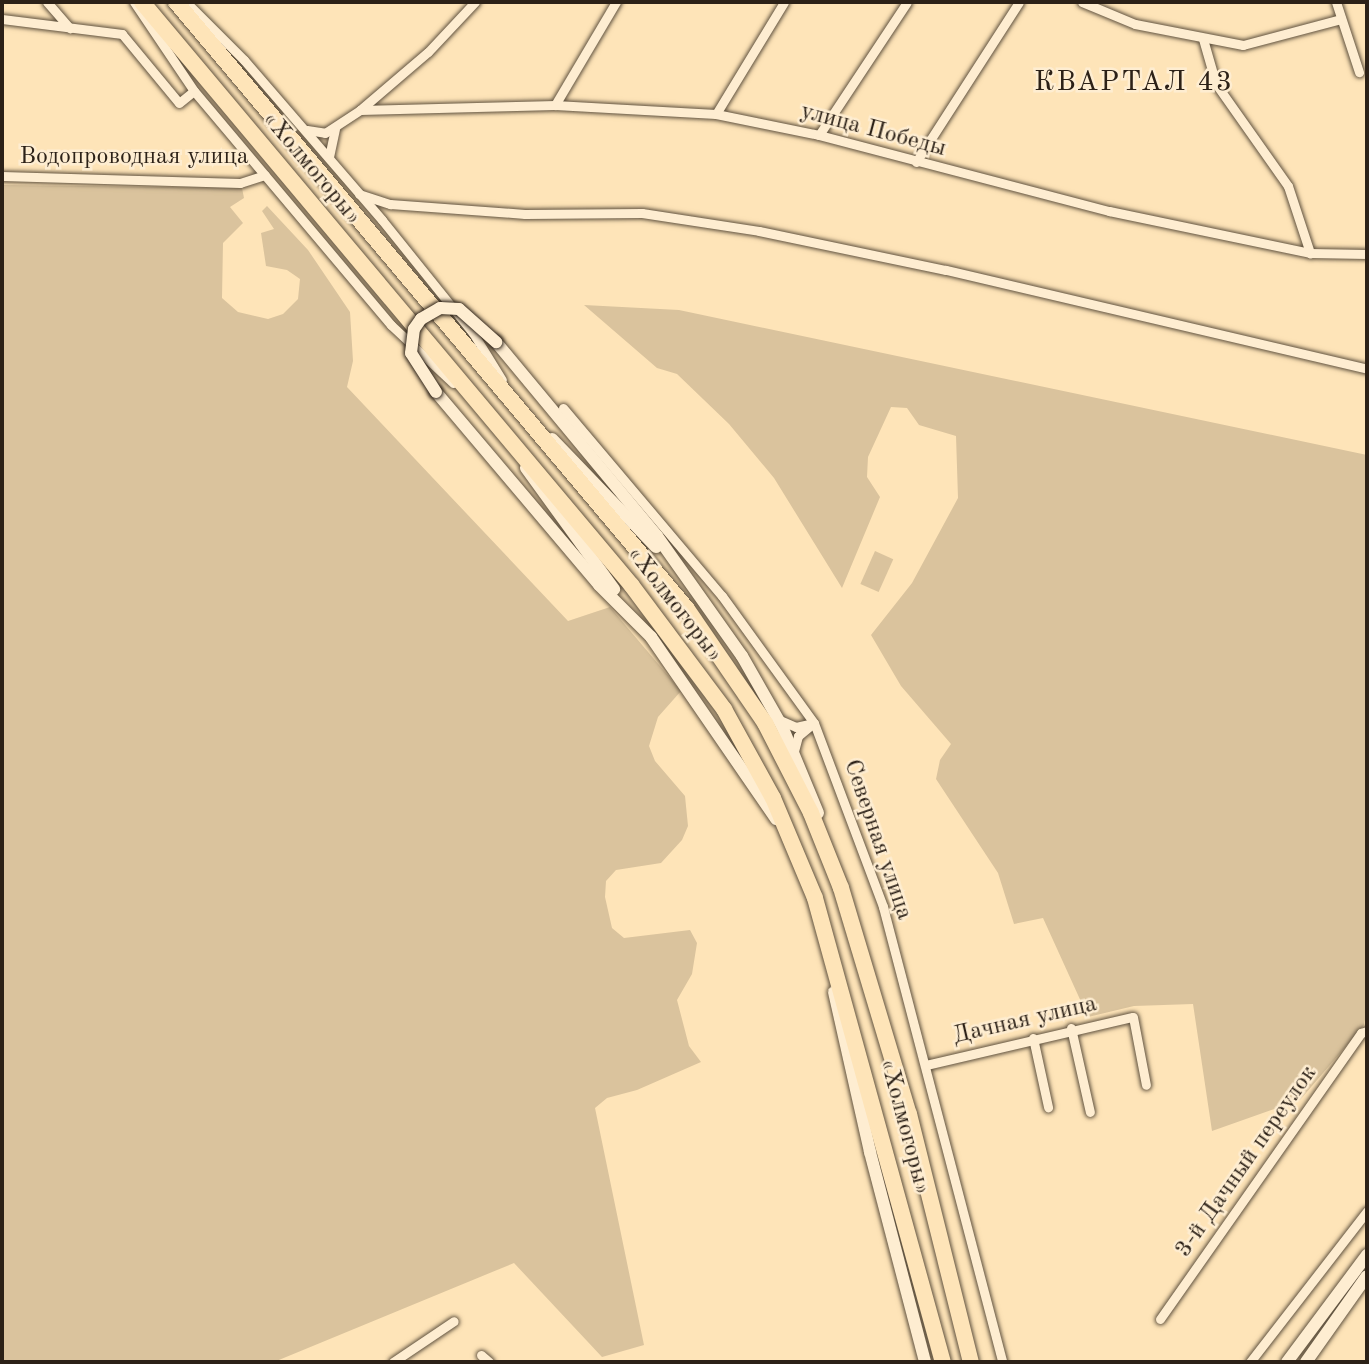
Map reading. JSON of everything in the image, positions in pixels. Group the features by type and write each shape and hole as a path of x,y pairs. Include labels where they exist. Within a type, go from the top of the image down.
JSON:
{"highway":[{"name":"«Холмогоры»","path":"142,2 696,667 750,755 796,849 825,930 943,1362"},
{"name":"«Холмогоры»","path":"176,2 523,411 722,657 793,773 832,863 909,1114 971,1360"}],"main road":[{"path":"651,637 599,584 436,392 411,353 414,329 421,318 440,308 459,309 496,342 657,536 748,666 777,717 794,751 832,863"},
{"path":"523,411 614,500 695,592"},
{"path":"505,435 572,536 651,637 796,849"},
{"path":"825,930 846,1052 925,1362"},
{"path":"1287,1362 1367,1255"},
{"path":"1306,1362 1367,1276"}],"street":[{"path":"47,2 70,28"},
{"path":"134,2 194,91 391,325 493,421"},
{"path":"186,2 300,124 382,220 473,332 523,411"},
{"path":"300,124 316,133 335,129 428,52 475,2"},
{"path":"555,105 616,2"},
{"path":"716,114 784,2"},
{"path":"819,135 907,2"},
{"path":"916,162 1019,2"},
{"path":"1082,2 1135,24 1243,45 1341,19"},
{"path":"1336,2 1359,72"},
{"path":"2,19 122,34 179,103 194,91"},
{"path":"1203,39 1216,84 1288,186 1310,253"},
{"name":"улица Победы","path":"360,110 555,105 716,114 819,135 1109,211 1310,253 1367,254"},
{"path":"330,160 329,143 335,129"},
{"name":"Водопроводная улица","path":"2,176 240,183 265,175"},
{"path":"359,194 390,204 526,214 642,213 759,231 946,270 1367,369"},
{"path":"382,220 383,209 390,204"},
{"name":"Северная улица","path":"563,408 722,596 814,723 883,906 1002,1362"},
{"path":"777,717 796,727 814,723"},
{"path":"794,751 798,736 814,723"},
{"name":"Дачная улица","path":"926,1065 1070,1028 1133,1017 1146,1085"},
{"path":"1070,1028 1090,1112"},
{"name":"3-й Дачный переулок","path":"1160,1319 1361,1032 1367,1031"},
{"path":"1033,1038 1048,1107"},
{"path":"1250,1362 1367,1211"},
{"path":"393,1362 454,1321"},
{"path":"481,1355 489,1362"}],"shaded area":[{"path":"2,185 242,188 244,198 230,207 243,223 223,243 222,298 238,312 268,319 283,314 298,299 300,279 287,270 266,266 261,233 274,229 262,211 267,206 308,250 350,312 353,361 347,387 568,621 610,607 681,691 658,717 649,746 655,761 685,796 688,826 682,840 661,863 616,870 606,881 605,897 612,928 624,938 690,930 697,943 692,974 677,1000 689,1046 701,1062 637,1090 607,1098 595,1108 644,1345 602,1357 514,1263 274,1362 2,1362"},
{"path":"584,305 679,310 1367,455 1367,1009 1364,1025 1300,1100 1212,1131 1193,1004 1134,1006 1088,1017 1043,918 1014,924 998,873 936,779 940,760 951,744 901,686 871,635 912,583 958,498 956,436 919,425 907,408 891,407 868,457 867,477 880,497 842,588 774,478 729,424 677,374 657,368"},
{"path":"875,551 893,559 879,592 860,584"}],"district":[{"name":"КВАРТАЛ 43","path":"1134,83"}]}
